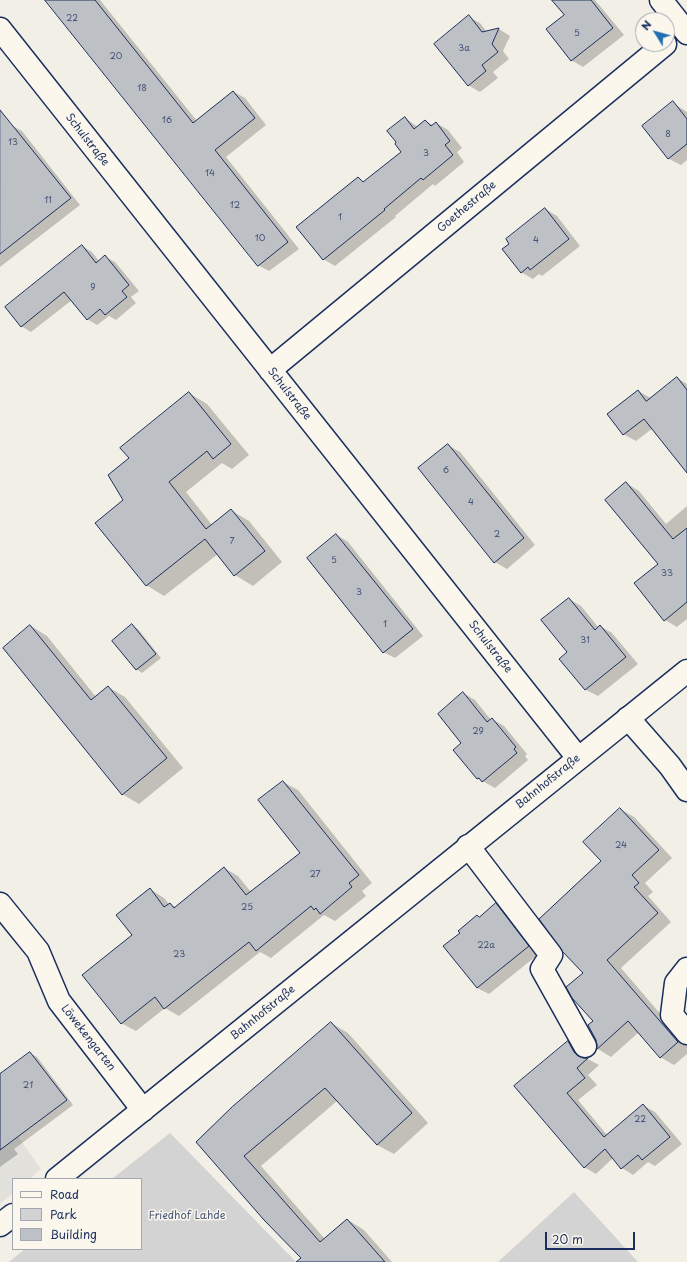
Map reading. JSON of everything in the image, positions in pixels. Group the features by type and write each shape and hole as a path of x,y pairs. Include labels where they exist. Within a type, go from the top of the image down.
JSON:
{"street":[{"path":"661,0 686,29"},
{"name":"Schulstraße","path":"0,29 578,758"},
{"name":"Goethestraße","path":"675,37 686,29"},
{"name":"Goethestraße","path":"270,370 655,52"},
{"name":"Bahnhofstraße","path":"58,1178 468,846 687,671"},
{"path":"628,718 670,766 687,790"},
{"path":"468,846 551,955 542,969 585,1046"},
{"name":"Löwekengarten","path":"0,904 38,950 59,1001 143,1110"},
{"path":"687,969 676,983 672,1016 687,1033"},
{"path":"0,1225 12,1216"}],"shaded area":[{"path":"0,1111 41,1169 31,1178 12,1178 12,1194 0,1204"}],"green space":[{"name":"Friedhof Lahde","path":"170,1133 296,1262 9,1262 24,1250 142,1250 142,1178 113,1178"},
{"path":"574,1192 638,1262 498,1262"}],"building":[{"path":"45,0 95,0 193,123 233,91 255,118 215,150 288,242 258,266"},
{"path":"552,0 591,0 613,28 571,61 546,29 564,15"},
{"path":"469,15 482,32 499,28 492,44 498,52 482,65 486,71 468,86 434,44"},
{"path":"673,101 687,119 687,144 668,159 642,126"},
{"path":"0,110 71,198 0,254"},
{"path":"405,117 414,129 425,120 431,126 436,122 450,141 445,145 453,155 423,180 421,178 384,209 385,210 323,260 296,227 358,177 363,182 401,152 395,144 396,142 387,131"},
{"path":"545,208 569,239 530,270 528,267 521,273 502,249 509,244 506,239"},
{"path":"82,245 96,263 105,255 129,285 122,291 127,297 105,315 100,309 87,320 64,292 21,327 5,307"},
{"path":"677,377 687,390 687,473 644,419 623,435 607,414 638,390 646,401"},
{"path":"189,392 231,444 213,459 207,451 169,482 206,529 231,509 265,551 234,576 205,539 146,586 95,523 123,500 108,475 129,458 120,448"},
{"path":"448,444 524,538 494,563 418,468"},
{"path":"626,482 673,539 687,528 687,602 664,621 634,583 658,564 605,500"},
{"path":"336,534 413,629 383,653 307,558"},
{"path":"569,598 595,630 600,625 626,657 585,690 559,659 567,652 541,620"},
{"path":"132,624 156,654 136,670 112,641"},
{"path":"30,625 91,700 108,686 167,758 122,795 3,648"},
{"path":"463,692 487,722 492,718 516,747 514,749 517,753 482,782 479,778 477,779 453,750 461,743 438,714"},
{"path":"283,781 359,875 349,883 352,887 320,914 316,908 314,910 311,906 256,951 249,942 164,1009 155,997 121,1024 82,975 132,935 116,915 150,888 164,907 170,903 174,908 224,867 246,895 300,853 258,800"},
{"path":"620,808 659,850 632,875 639,883 634,887 658,913 607,960 678,1042 660,1058 628,1021 596,1050 596,1040 588,1025 593,1021 572,998 566,987 583,973 562,951 539,919 601,861 583,842"},
{"path":"496,903 529,946 477,988 443,946 460,933 458,931 477,915 479,917"},
{"path":"331,1022 412,1113 377,1145 325,1088 244,1156 320,1242 347,1219 385,1262 296,1262 301,1258 264,1220 196,1142 232,1107"},
{"path":"568,1041 578,1056 588,1058 577,1068 585,1078 567,1093 604,1137 643,1104 670,1137 642,1160 638,1155 621,1169 605,1149 584,1168 514,1086"},
{"path":"30,1052 67,1100 0,1150 0,1074"}]}
